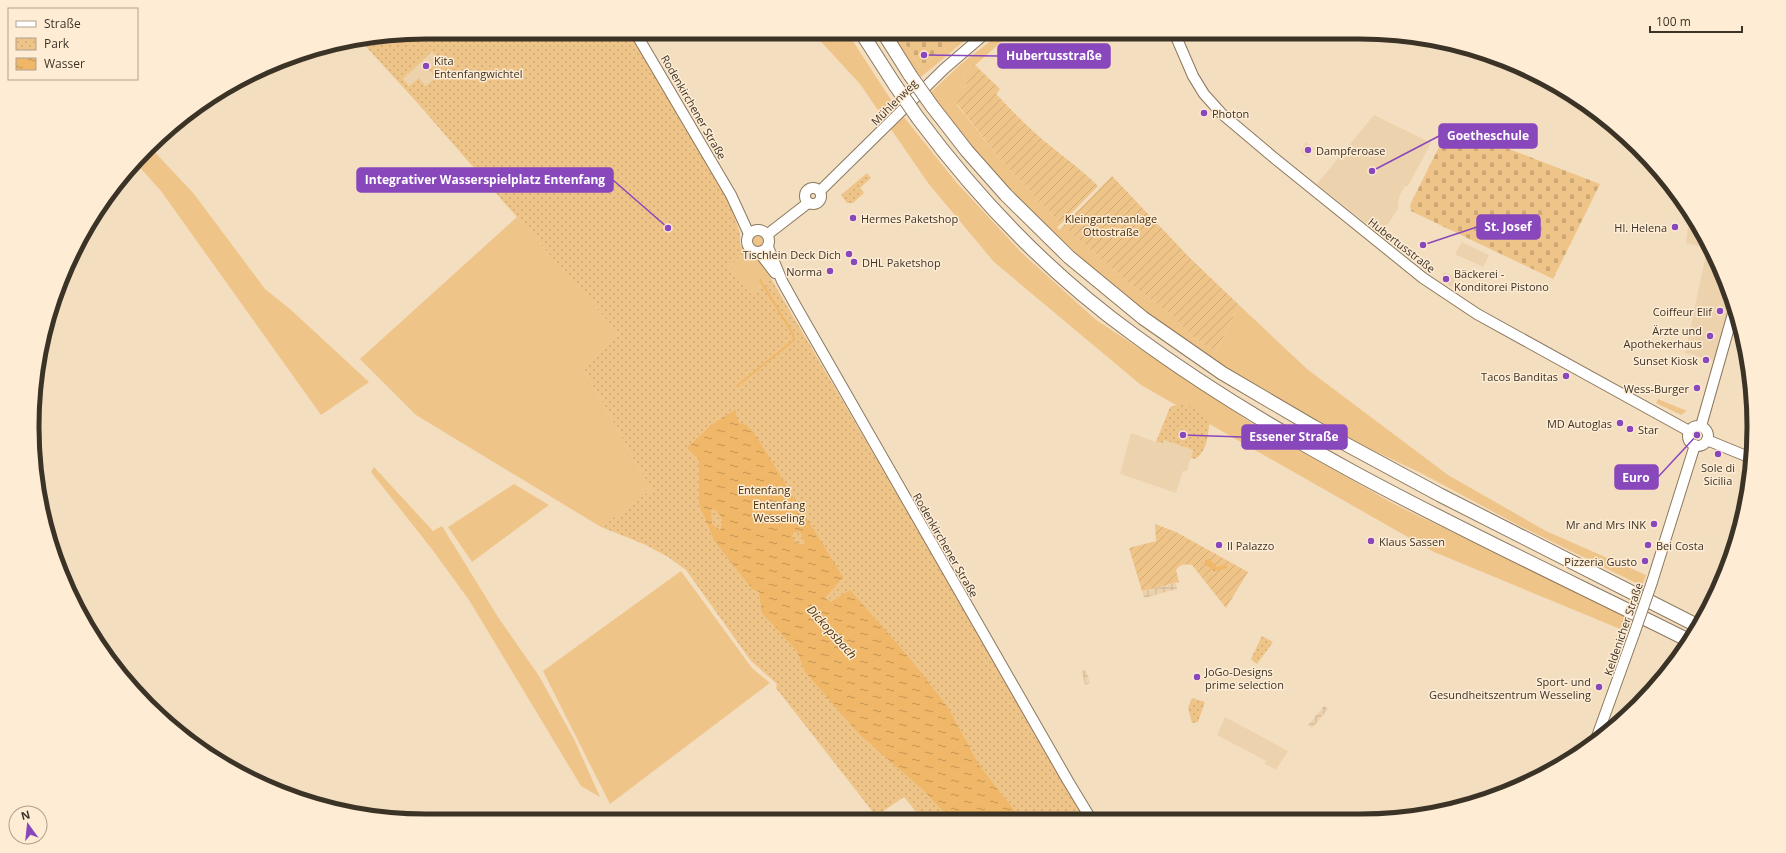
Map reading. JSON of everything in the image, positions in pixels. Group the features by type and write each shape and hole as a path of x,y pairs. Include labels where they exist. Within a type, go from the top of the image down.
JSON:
{"highway":[{"path":"865,39 918,118 953,165 992,209 1058,273 1132,334 1216,392 1307,446 1424,508 1684,638"},
{"path":"887,39 932,106 967,152 1006,195 1069,258 1143,318 1222,373 1314,427 1433,492 1693,623"}],"street":[{"name":"Rodenkirchener Straße","path":"639,39 753,232 747,238 749,248 763,250 782,281 1064,775 1088,814"},
{"name":"Mühlenweg","path":"768,234 808,202 805,197 808,190 815,188 820,191 944,69 979,39"},
{"name":"Hubertusstraße","path":"1177,39 1187,65 1196,82 1222,114 1273,158 1423,278 1477,314 1688,431"},
{"path":"753,232 764,231 768,234 770,240 763,250"},
{"path":"1701,426 1732,319"},
{"path":"1694,426 1701,426 1706,430 1707,440 1702,445 1695,445 1688,438 1688,431 1694,426"},
{"path":"1707,440 1746,456"},
{"name":"Keldenicher Straße","path":"1599,731 1652,582 1695,445"}],"shaded area":[{"name":"Kita Entenfangwichtel","path":"432,52 440,61 436,78 425,86 409,86 403,79"},
{"path":"1374,115 1431,143 1408,186 1405,186 1399,197 1398,209 1383,231 1376,231 1317,184"},
{"name":"Dampferoase","path":"1306,142 1315,149 1307,157 1301,152"},
{"path":"1689,222 1703,247 1686,243"},
{"path":"1462,242 1489,255 1483,267 1455,254"},
{"path":"1706,254 1718,278 1734,325 1731,324 1719,363 1685,353"},
{"path":"1444,272 1456,278 1452,287 1440,280"},
{"path":"1131,433 1156,442 1163,443 1164,440 1193,450 1187,471 1183,471 1176,493 1120,474"},
{"path":"1176,583 1177,589 1144,598 1142,591"},
{"path":"1086,670 1090,683 1085,685 1082,671"},
{"path":"1324,706 1328,709 1312,728 1308,725"},
{"path":"1225,717 1288,751 1276,770 1265,764 1266,761 1217,735"}],"green space":[{"name":"Entenfang","path":"426,39 635,39 728,198 740,233 740,244 745,253 728,267 750,293 759,288 769,275 1085,814 918,814 904,797 879,814 874,814 776,688 777,684 751,661 686,570 668,557 646,545 601,527 651,490 583,368 619,334 413,98 364,44","holes":["432,52 440,61 429,70 436,78 425,86 419,78 409,86 403,79"]},
{"path":"818,39 852,39 895,106 956,182 1022,253 1095,319 1253,424 1396,505 1630,617 1625,631 1434,552 1141,385 994,262 928,183 860,84"},
{"path":"894,39 902,39 920,67 959,39 967,39 921,77 915,69 913,70"},
{"path":"902,39 959,39 920,67"},
{"path":"993,39 1004,39 962,77 966,79 967,83 957,96 957,105 1000,159 1061,224 1057,227 1059,230 1063,226 1134,287 1171,314 1190,335 1216,352 1239,305 1307,369 1448,475 1546,531 1646,575 1642,586 1518,525 1419,472 1342,436 1269,394 1203,352 1136,304 1053,234 985,162 964,137 931,92 961,64"},
{"name":"Kleingartenanlage Ottostraße","path":"975,65 1000,89 996,94 1019,117 1043,140 1098,186 1061,224 1000,159 957,104 956,97 967,83 965,78 961,79"},
{"path":"1449,127 1600,184 1553,279 1411,211 1410,205"},
{"path":"153,151 194,194 265,289 290,309 369,382 321,415 161,191 139,166"},
{"path":"867,173 871,178 860,188 864,193 853,203 847,203 841,195"},
{"name":"Kleingartenanlage Ottostraße","path":"1112,176 1191,259 1239,305 1216,352 1190,335 1171,314 1134,287 1063,226"},
{"path":"517,217 619,334 583,368 651,490 601,527 416,415 360,359"},
{"path":"756,235 760,235 764,241 760,247 756,247 752,243 752,239"},
{"path":"745,253 752,258 758,259 769,275 759,288 750,293 728,267"},
{"path":"1658,399 1687,411 1681,415 1656,403"},
{"path":"1185,403 1210,419 1205,447 1203,452 1195,459 1191,458 1193,450 1164,440 1163,443 1156,442 1170,407"},
{"path":"374,467 433,531 442,526 498,617 539,676 574,739 600,797 581,786 469,600 431,548 371,472"},
{"path":"514,484 549,505 472,562 448,527"},
{"path":"1155,524 1176,532 1248,572 1226,608 1192,565 1183,565 1176,570 1179,582 1142,591 1129,548 1156,541"},
{"path":"681,571 752,668 770,683 610,804 543,671"},
{"path":"1262,636 1273,642 1257,664 1251,659"},
{"path":"1192,698 1205,702 1198,722 1192,723 1188,708"}],"water":[{"path":"735,410 739,423 744,424 753,431 843,577 825,598 831,602 850,590 907,655 947,706 979,765 1017,814 946,814 922,789 859,734 805,672 797,651 762,613 759,592 752,589 714,540 699,504 699,460 687,448 711,425","holes":["713,509 718,513 722,521 720,530 712,524 711,510","794,532 800,532 805,543 801,545 794,541 792,536"]},
{"path":"1209,559 1217,567 1224,565 1228,568 1214,571 1205,564 1205,560"}],"waterway":[{"name":"Dickopsbach","path":"737,386 794,340 793,334 760,280"}],"place":[{"name":"Hubertusstraße","path":"924,55"},
{"name":"Kita Entenfangwichtel","path":"426,66"},
{"name":"Photon","path":"1204,113"},
{"name":"Dampferoase","path":"1308,150"},
{"name":"Goetheschule","path":"1372,171"},
{"name":"Hermes Paketshop","path":"853,218"},
{"name":"Hl. Helena","path":"1675,227"},
{"name":"Integrativer Wasserspielplatz Entenfang","path":"668,228"},
{"name":"St. Josef","path":"1423,245"},
{"name":"Tischlein Deck Dich","path":"849,254"},
{"name":"DHL Paketshop","path":"854,262"},
{"name":"Norma","path":"830,271"},
{"name":"Bäckerei - Konditorei Pistono","path":"1446,279"},
{"name":"Coiffeur Elif","path":"1720,311"},
{"name":"Ärzte und Apothekerhaus","path":"1710,336"},
{"name":"Sunset Kiosk","path":"1706,360"},
{"name":"Tacos Banditas","path":"1566,376"},
{"name":"Wess-Burger","path":"1697,388"},
{"name":"MD Autoglas","path":"1620,423"},
{"name":"Star","path":"1630,429"},
{"name":"Essener Straße","path":"1183,435"},
{"name":"Euro","path":"1697,435"},
{"name":"Sole di Sicilia","path":"1718,454"},
{"name":"Mr and Mrs INK","path":"1654,524"},
{"name":"Klaus Sassen","path":"1371,541"},
{"name":"Il Palazzo","path":"1219,545"},
{"name":"Bei Costa","path":"1648,545"},
{"name":"Pizzeria Gusto","path":"1645,561"},
{"name":"JoGo-Designs prime selection","path":"1197,677"},
{"name":"Sport- und Gesundheitszentrum Wesseling","path":"1599,687"}],"park label":[{"name":"Entenfang Wesseling","path":"779,510"}]}
